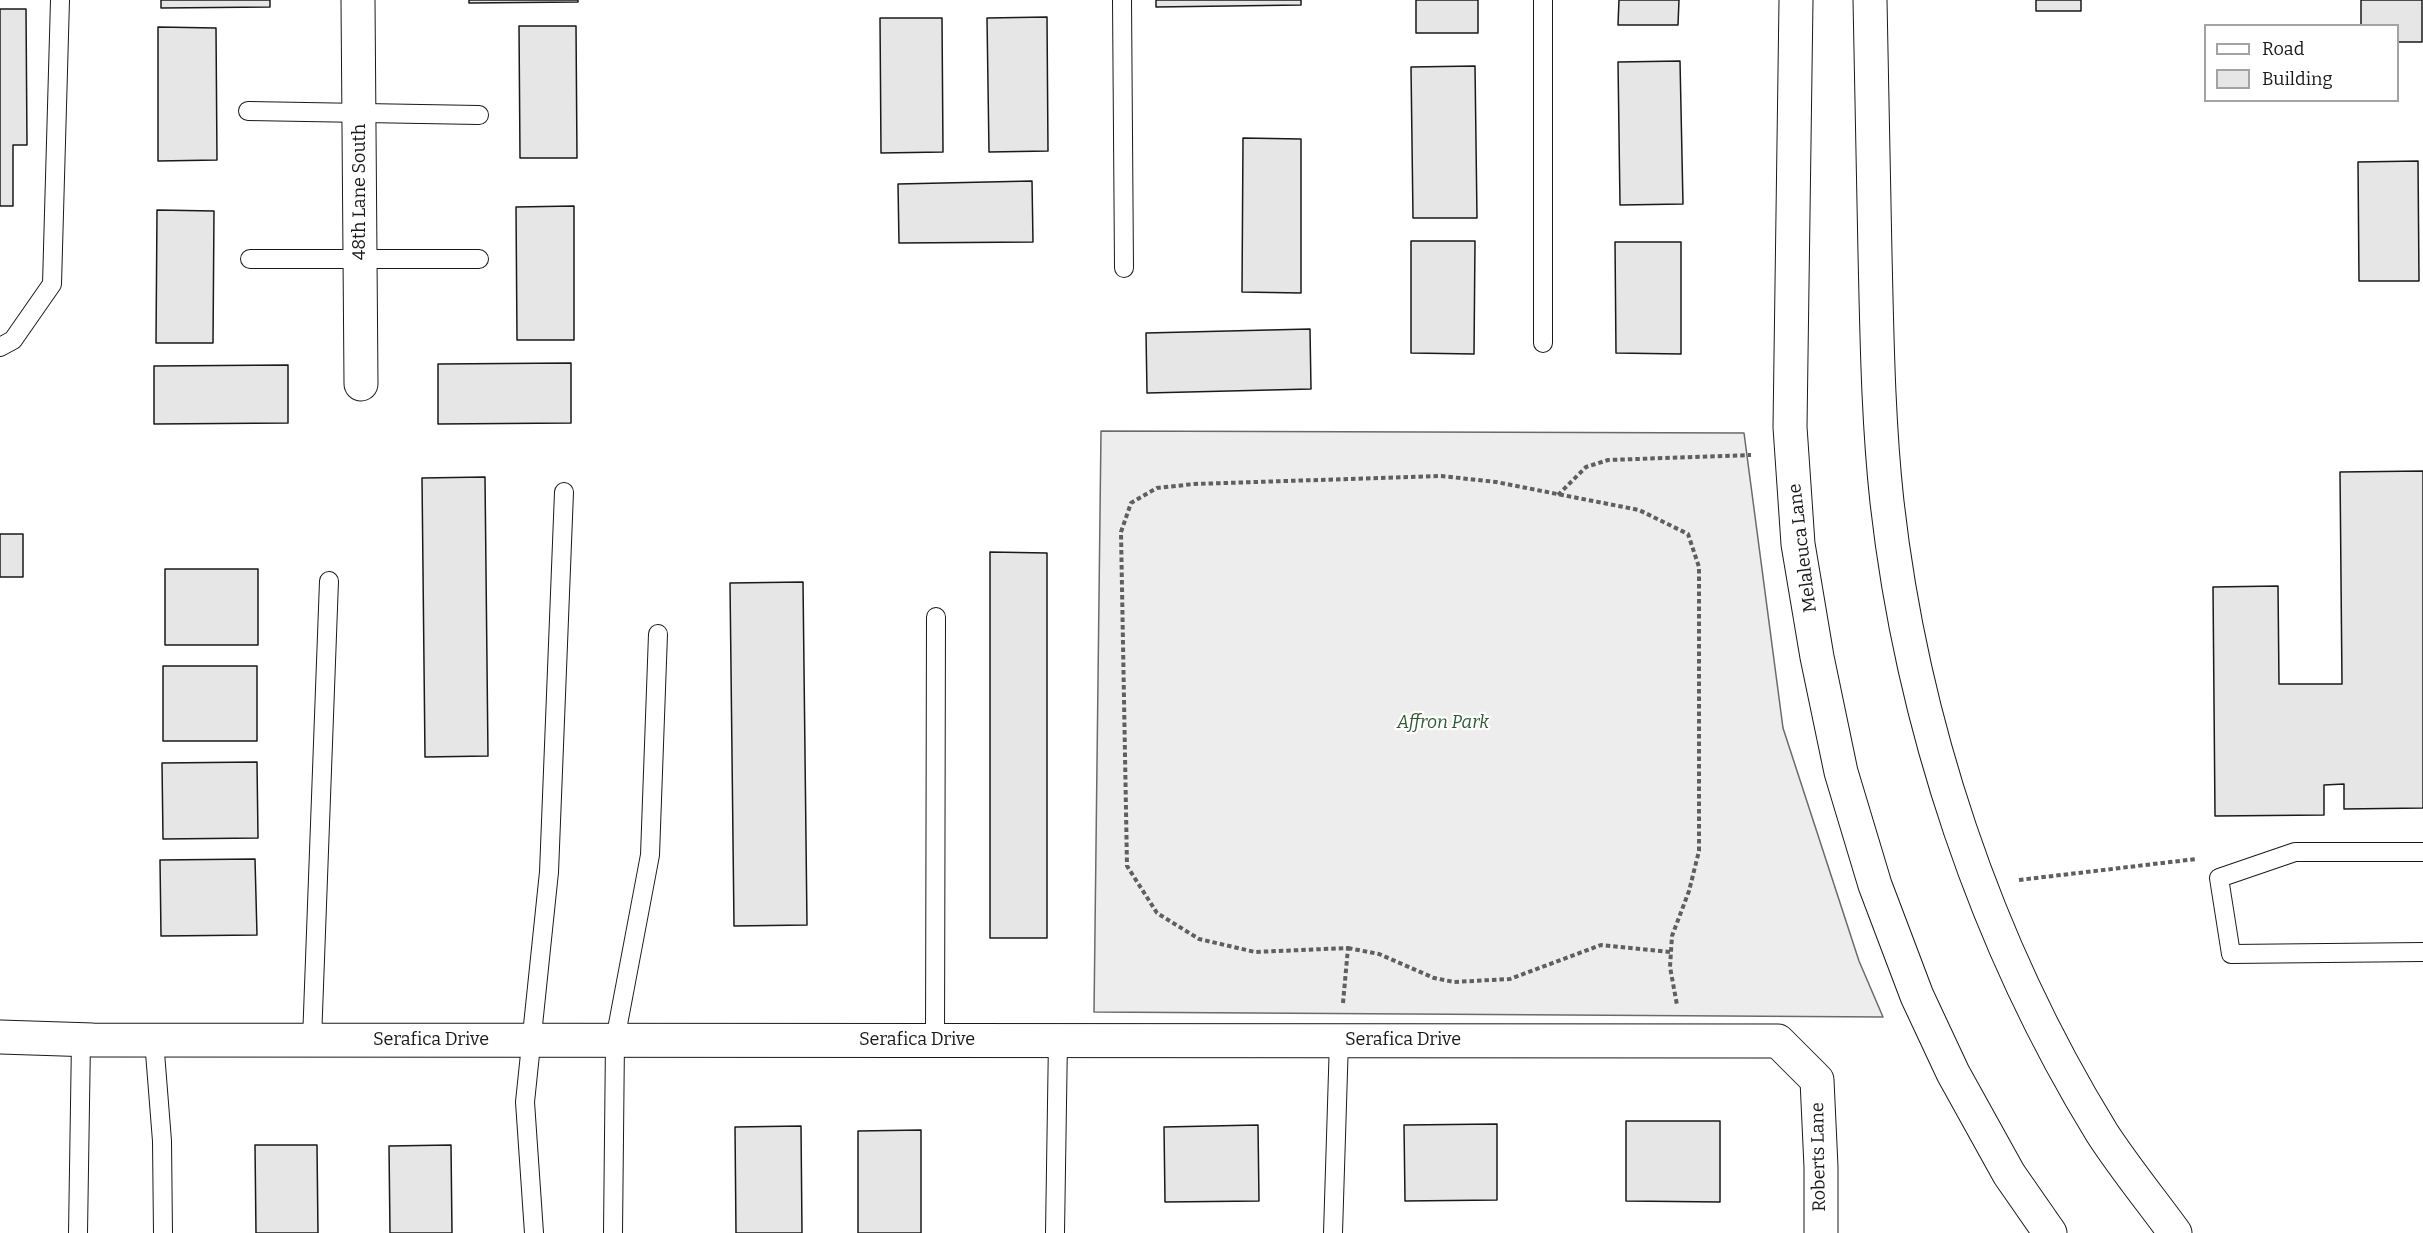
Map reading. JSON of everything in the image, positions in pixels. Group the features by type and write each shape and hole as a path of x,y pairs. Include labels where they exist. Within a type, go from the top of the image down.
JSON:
{"street":[{"name":"48th Lane South","path":"358,0 361,384"},
{"name":"Melaleuca Lane","path":"1796,0 1790,428 1798,544 1817,657 1841,772 1871,874 1917,996 1953,1073 2009,1174 2050,1233"},
{"path":"1870,0 1877,374 1887,502 1904,612 1930,730 1964,843 2048,1040 2103,1135 2175,1233"},
{"name":"Serafica Drive","path":"0,1037 81,1040 1683,1039 1778,1041 1817,1080"},
{"name":"Roberts Lane","path":"1817,1080 1821,1233"}],"lane":[{"path":"0,347 13,340 52,284 60,0"},
{"path":"1122,0 1124,268"},
{"path":"1543,0 1543,343"},
{"path":"249,111 479,115"},
{"path":"250,260 479,259"},
{"path":"534,1233 525,1102 549,872 564,492"},
{"path":"312,1040 329,581"},
{"path":"934,1040 936,617"},
{"path":"613,1233 615,1040 650,855 658,634"},
{"path":"2423,852 2295,852 2219,878 2231,954 2423,952"},
{"path":"1055,1233 1058,1039"},
{"path":"78,1233 81,1040"},
{"path":"154,1040 162,1141 163,1233"},
{"path":"1333,1233 1340,1040"}],"path":[{"path":"1558,495 1586,467 1608,460 1751,454"},
{"path":"1671,952 1601,945 1510,979 1454,982 1434,978 1379,954 1348,948 1255,952 1199,939 1157,913 1127,866 1120,554 1121,532 1131,503 1157,488 1194,484 1442,476 1496,482 1639,510 1688,534 1699,567 1699,851 1689,891 1672,936 1671,952 1670,967 1683,1039"},
{"path":"2017,880 2199,859"},
{"path":"1340,1040 1348,948"}],"shaded area":[{"name":"Affron Park","path":"1101,431 1744,433 1783,728 1859,961 1883,1017 1094,1012"}],"building":[{"path":"161,0 270,0 270,7 161,8"},
{"path":"469,0 578,0 578,2 469,3"},
{"path":"1156,0 1301,0 1301,5 1156,7"},
{"path":"1416,0 1478,0 1478,33 1416,33"},
{"path":"1619,0 1679,0 1678,25 1618,25"},
{"path":"2036,0 2081,0 2081,11 2036,11"},
{"path":"2361,0 2422,0 2422,42 2399,42 2399,24 2361,24"},
{"path":"0,9 26,9 27,145 13,145 13,206 0,206"},
{"path":"1047,17 1048,151 989,152 987,18"},
{"path":"880,18 942,18 943,152 881,153"},
{"path":"519,26 576,26 577,158 520,158"},
{"path":"158,27 216,28 217,160 158,161"},
{"path":"1680,61 1683,204 1620,205 1618,62"},
{"path":"1475,66 1477,218 1413,218 1411,67"},
{"path":"1243,138 1301,139 1301,293 1242,292"},
{"path":"2418,161 2419,281 2359,281 2358,162"},
{"path":"1032,181 1033,242 899,243 898,184"},
{"path":"574,206 574,340 517,340 516,207"},
{"path":"157,210 214,211 213,343 156,343"},
{"path":"1411,241 1475,241 1474,354 1411,353"},
{"path":"1615,242 1681,242 1681,354 1616,353"},
{"path":"1310,329 1311,389 1147,393 1146,333"},
{"path":"571,363 571,423 438,424 438,364"},
{"path":"288,365 288,423 154,424 154,366"},
{"path":"2423,471 2423,808 2344,809 2344,784 2324,785 2324,815 2215,816 2213,587 2278,586 2279,684 2342,684 2340,472"},
{"path":"485,477 488,756 425,757 422,478"},
{"path":"0,534 23,534 23,577 0,577"},
{"path":"990,552 1047,553 1047,938 990,938"},
{"path":"165,569 258,569 258,645 165,645"},
{"path":"803,582 807,925 734,926 730,583"},
{"path":"163,666 257,666 257,741 163,741"},
{"path":"257,762 258,838 163,839 162,763"},
{"path":"255,859 257,935 161,936 160,860"},
{"path":"1626,1121 1720,1121 1720,1202 1626,1201"},
{"path":"1497,1124 1497,1200 1405,1201 1404,1125"},
{"path":"1258,1125 1259,1201 1165,1202 1164,1127"},
{"path":"801,1126 802,1233 736,1233 735,1127"},
{"path":"921,1130 921,1233 858,1233 858,1131"},
{"path":"255,1145 317,1145 318,1233 256,1233"},
{"path":"451,1145 452,1233 390,1233 389,1146"}]}
